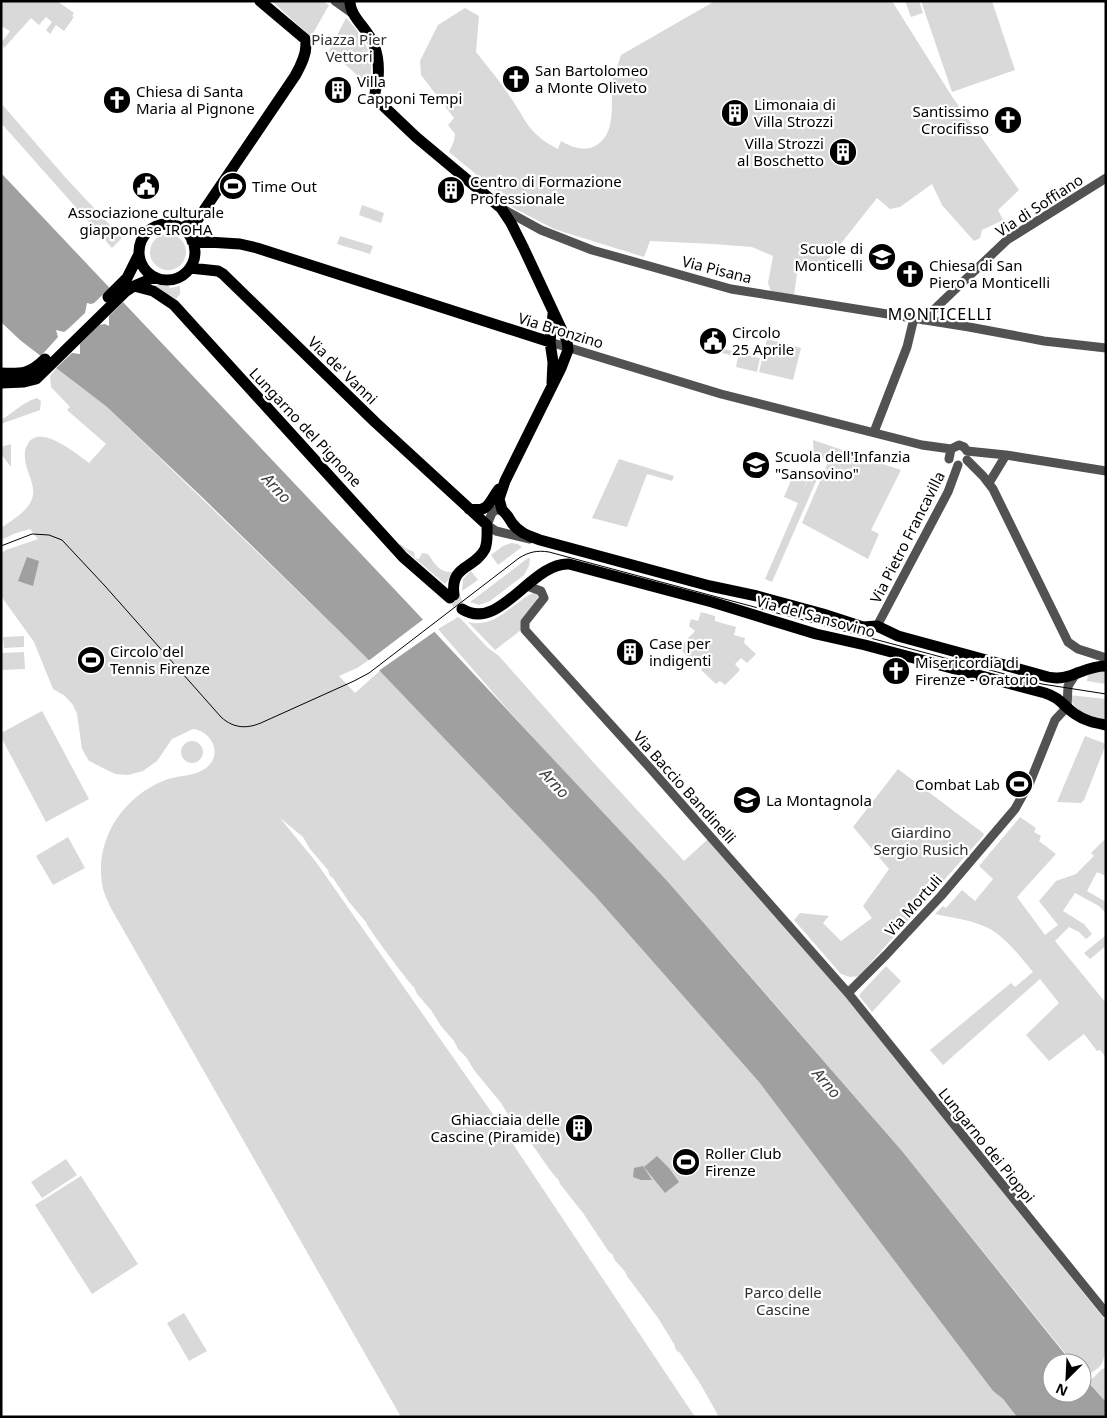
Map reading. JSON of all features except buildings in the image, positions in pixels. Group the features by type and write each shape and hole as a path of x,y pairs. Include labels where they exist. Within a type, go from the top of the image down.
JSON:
{"main road":[{"path":"182,228 198,219 290,84 305,54 307,46 305,39 260,1"},
{"name":"Via Pisana","path":"351,7 374,45 378,70 374,93 377,101 408,130 501,208"},
{"path":"501,208 515,232 567,341 568,348 559,373 505,481 500,498 502,510 517,529 535,538"},
{"path":"128,286 131,272 139,254 140,242 152,228 172,224 182,228 192,241 194,255 190,268 183,274 176,278 163,279 155,276 144,267 139,254"},
{"name":"Via Bronzino","path":"192,241 234,244 257,248 550,342"},
{"name":"Via de' Vanni","path":"190,268 218,271 224,274 324,372 487,525"},
{"path":"1,383 24,382 79,335 128,286 155,276"},
{"name":"Lungarno del Pignone","path":"128,286 153,291 174,305 403,557 452,597 456,576 485,549 487,525"},
{"path":"552,310 553,322 550,342 552,385"},
{"path":"1,373 35,374"},
{"path":"469,509 478,510 485,508 505,481"},
{"name":"Via del Sansovino","path":"535,538 710,586 757,596 863,627 878,623 898,636 1048,677 1064,678 1086,668 1106,666"},
{"name":"Via del Sansovino","path":"527,586 554,567 569,564 816,634 865,645 1045,694 1058,698 1076,715 1086,720 1106,725"},
{"path":"462,609 476,615 490,613 527,586"}],"street":[{"path":"335,1 351,7"},
{"name":"Via di Soffiano","path":"918,319 1007,240 1106,178"},
{"name":"Via Pisana","path":"501,208 541,230 574,243 698,280 765,296 918,319 1044,341 1106,348"},
{"path":"874,432 918,319"},
{"name":"Via Bronzino","path":"550,342 721,394 922,445 951,449 958,446 964,447 967,456 1006,455 1106,471"},
{"name":"Via Bronzino","path":"922,445 958,465"},
{"path":"949,459 951,449"},
{"path":"989,482 1006,455"},
{"path":"958,465 963,464 967,456 989,482 1068,642 1078,649 1106,658"},
{"name":"Via Pietro Francavilla","path":"878,623 948,492 958,465"},
{"path":"502,510 492,512 487,525 502,532 535,538"},
{"name":"Via Baccio Bandinelli","path":"527,586 541,591 544,598 525,622 525,630 650,768 848,993"},
{"path":"1067,707 1068,686 1078,672"},
{"name":"Via Mortuli","path":"848,993 906,935 1019,804 1038,764 1055,720 1067,707"},
{"name":"Lungarno dei Pioppi","path":"848,993 1106,1313"}],"green space":[{"path":"1,1 57,1 74,13 72,16 74,17 64,31 56,25 50,34 46,30 52,22 46,17 39,25 31,18 4,48 1,43 10,31 1,26"},
{"name":"Piazza Pier Vettori","path":"272,1 322,1 329,5 311,37"},
{"path":"715,1 892,1 953,98 1019,190 998,210 1003,220 982,230 980,238 974,241 942,205 932,184 900,207 890,209 877,198 820,270 798,266 794,296 771,291 768,283 773,256 752,247 650,241 644,257 554,229 506,204 509,196 494,189 449,152 455,134 448,125 454,118 421,75 420,61 438,25 465,8 479,16 476,52 505,89 534,132 558,149 561,141 573,147 586,149 595,146 607,133 612,115 613,77 621,55"},
{"path":"905,1 919,1 923,13 911,17"},
{"path":"921,1 992,1 1015,70 952,92"},
{"name":"Piazza Pier Vettori","path":"346,18 363,40 370,57 371,75 368,84 329,51"},
{"path":"1,103 65,177 122,238 112,248 1,123"},
{"path":"362,205 384,213 381,223 359,215"},
{"path":"168,234 175,235 181,239 185,245 185,259 181,265 175,269 168,270 161,269 155,265 151,259 150,252 151,245 155,239 161,235"},
{"path":"340,236 373,246 370,254 337,244"},
{"path":"153,286 169,286 170,288 180,286 180,294 176,299"},
{"path":"767,339 801,348 793,380 759,372"},
{"path":"724,349 760,358 757,372 736,367 738,357 722,353"},
{"name":"Parco delle Cascine","path":"58,366 107,407 369,660 339,676 355,693 383,668 595,896 759,1082 993,1391 1003,1399 1017,1417 719,1417 658,1318 609,1252 583,1213 417,994 414,987 388,955 303,837 280,818 316,862 497,1120 695,1417 401,1417 112,910 103,889 102,855 106,839 122,811 134,799 163,781 196,773 206,768 214,756 213,744 205,734 193,729 172,739 157,761 143,771 128,775 115,774 89,761 82,749 77,714 73,705 65,696 53,689 34,642 1,596 1,553 38,539 30,529 1,540 1,528 23,512 32,499 33,488 25,455 29,442 35,438 42,437 51,439 89,463 106,444 67,410 70,407 51,387 50,376"},
{"path":"37,398 41,401 40,410 1,424 1,420"},
{"path":"813,440 901,470 871,530 879,534 868,559 802,523 829,460 814,455"},
{"path":"11,444 11,467 1,454 1,447"},
{"path":"619,459 674,476 672,481 647,474 627,527 592,518"},
{"path":"794,473 808,479 802,493 811,474 818,477 772,582 765,579 798,503 784,497"},
{"path":"511,543 522,547 498,565 491,555 503,546"},
{"path":"399,545 414,552 415,558 419,559 422,553 428,554 442,570 455,572 445,584"},
{"path":"530,558 529,566 524,575 490,601 479,605 470,602"},
{"path":"471,571 478,580 462,591 463,579"},
{"path":"535,592 538,594 537,603 525,615 521,630 495,650 468,622 487,622 496,618"},
{"path":"701,612 715,616 715,621 736,627 734,635 745,638 744,643 756,654 747,663 741,658 735,664 740,670 725,685 720,681 716,684 701,670 704,665 695,656 691,660 679,648 695,631 689,626 691,619 698,621"},
{"path":"458,617 462,620 487,647 499,656 684,861 708,839 879,1037 1106,1321 1104,1356 1101,1365 1097,1369 1092,1372 1092,1353 1065,1353 902,1151 733,956 509,711 438,629"},
{"path":"24,636 24,647 4,648 3,637"},
{"path":"24,652 25,669 1,670 1,653"},
{"path":"1106,671 1106,684 1087,681 1088,674"},
{"path":"1069,695 1106,699 1106,721 1083,713 1071,701"},
{"path":"42,711 89,799 46,822 1,737 1,733"},
{"path":"1085,736 1106,744 1084,800 1081,803 1057,802"},
{"path":"192,741 200,744 203,752 200,760 192,763 184,760 181,752 184,744"},
{"name":"Giardino Sergio Rusich","path":"898,769 984,835 859,976 850,977 841,974 794,920 800,913 829,916 823,923 841,941 872,918 863,906 889,869 853,827"},
{"path":"1020,817 1036,828 1034,832 1041,836 1039,841 1056,854 1017,897 1045,935 1058,925 1039,901 1056,881 1076,874 1094,856 1091,853 1106,838 1106,876 1097,872 1087,891 1106,902 1106,913 1099,906 1075,893 1063,911 1084,924 1092,934 1086,939 1079,932 1069,927 1055,941 1106,1003 1106,1057 1100,1050 1097,1051 1084,1034 1049,1061 1026,1035 1059,1003 1040,979 943,1065 930,1050 1011,983 1015,987 1033,972 1001,936 988,928 976,923 935,914 943,906 946,908 962,890 975,901 993,879 979,866"},
{"path":"68,837 85,868 53,885 36,856"},
{"path":"1106,935 1106,946 1090,959 1084,953"},
{"path":"886,966 901,981 872,1012 860,997 860,994"},
{"path":"66,1159 77,1175 42,1198 31,1182"},
{"path":"81,1176 138,1264 92,1294 35,1205"},
{"path":"184,1313 207,1351 189,1361 167,1323"},
{"path":"1106,1368 1106,1402 1092,1386 1092,1379 1102,1369"}],"water":[{"name":"Arno","path":"1,173 668,882 902,1151 1064,1353 1042,1353 1042,1403 1092,1403 1092,1386 1106,1402 1106,1417 1017,1417 1003,1399 993,1391 759,1082 595,896 377,668 202,497 107,407 20,340 1,322"},
{"path":"27,557 39,561 33,586 18,581"},
{"path":"657,1156 679,1182 665,1193 644,1167"},
{"path":"643,1166 652,1180 641,1180 633,1177 634,1168"}],"pier":[{"path":"112,286 125,300 109,316 109,326 105,324 99,325 80,344 80,354 72,353 54,370 39,358 58,337 56,330 64,332 68,329 85,313 87,303 94,303"},
{"path":"425,618 437,630 377,672 367,662"}],"tunnel":[{"path":"454,595 459,607"}],"tram line":[{"path":"1,546 32,534 49,535 62,540 221,717 231,724 241,727 263,722 369,673 519,558 537,551 549,552 1042,684 1106,694"}],"place":[{"name":"San Bartolomeo a Monte Oliveto","path":"516,79"},
{"name":"Villa Capponi Tempi","path":"338,90"},
{"name":"Chiesa di Santa Maria al Pignone","path":"117,100"},
{"name":"Limonaia di Villa Strozzi","path":"735,113"},
{"name":"Santissimo Crocifisso","path":"1008,120"},
{"name":"Villa Strozzi al Boschetto","path":"843,152"},
{"name":"Associazione culturale giapponese IROHA","path":"146,186"},
{"name":"Time Out","path":"233,186"},
{"name":"Centro di Formazione Professionale","path":"451,190"},
{"name":"Scuole di Monticelli","path":"882,257"},
{"name":"Chiesa di San Piero a Monticelli","path":"910,274"},
{"name":"Circolo 25 Aprile","path":"713,341"},
{"name":"Scuola dell'Infanzia \"Sansovino\"","path":"756,465"},
{"name":"Case per indigenti","path":"630,652"},
{"name":"Circolo del Tennis Firenze","path":"91,660"},
{"name":"Misericordia di Firenze - Oratorio","path":"896,671"},
{"name":"Combat Lab","path":"1019,784"},
{"name":"La Montagnola","path":"747,800"},
{"name":"Ghiacciaia delle Cascine (Piramide)","path":"579,1128"},
{"name":"Roller Club Firenze","path":"686,1162"}],"district":[{"name":"MONTICELLI","path":"940,314"}]}
